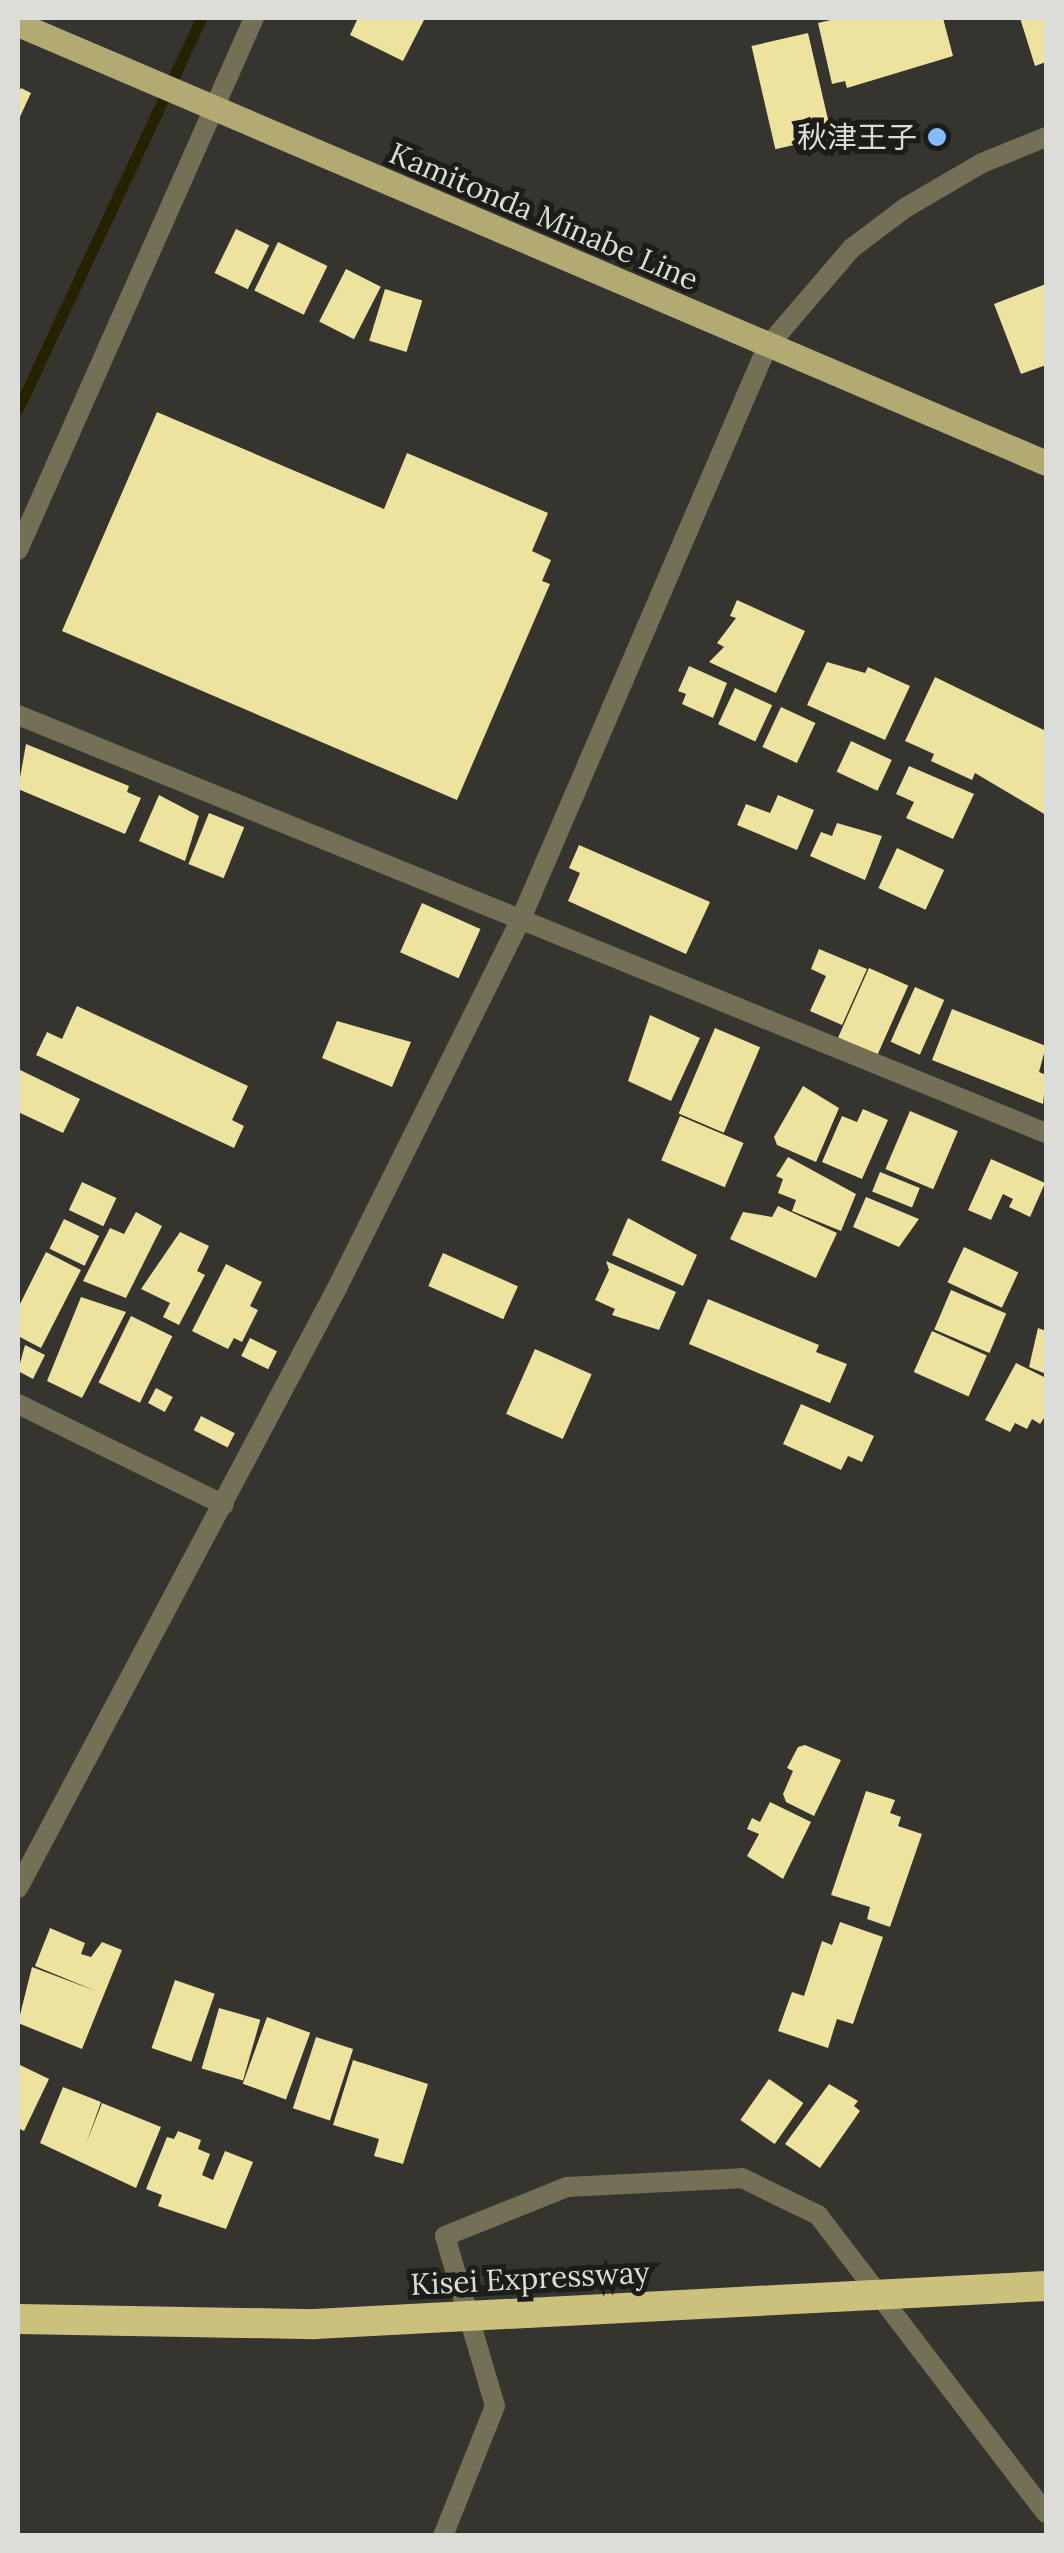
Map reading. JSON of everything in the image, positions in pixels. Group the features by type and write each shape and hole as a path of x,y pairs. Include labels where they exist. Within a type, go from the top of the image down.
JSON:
{"highway":[{"name":"Kisei Expressway","path":"18,2319 316,2324 1046,2286"}],"main road":[{"name":"Kamitonda Minabe Line","path":"18,24 768,348 1046,463"}],"street":[{"path":"18,550 254,18"},
{"path":"18,1888 224,1504 520,921 768,348 805,296 904,208 982,163 1046,137"},
{"path":"18,715 1046,1133"},
{"path":"18,1404 224,1504"},
{"path":"443,2536 494,2406 445,2236 567,2187 742,2178 818,2215 1046,2514"}],"building":[{"path":"358,18 425,18 403,61 350,35"},
{"path":"839,18 943,18 953,56 847,88 845,81 832,84 818,23"},
{"path":"1020,18 1046,18 1046,62 1035,66"},
{"path":"808,33 832,136 775,149 751,46"},
{"path":"21,88 31,93 18,121 18,95"},
{"path":"236,229 269,245 248,289 215,273"},
{"path":"278,242 327,266 304,315 254,291"},
{"path":"346,269 381,287 354,339 319,322"},
{"path":"1046,284 1046,365 1021,374 994,304"},
{"path":"385,289 422,300 407,352 369,341"},
{"path":"157,412 384,509 407,453 548,513 532,551 551,560 542,581 550,584 457,800 62,631"},
{"path":"737,600 805,631 776,693 709,662 724,647 717,643 736,618 730,616"},
{"path":"827,662 865,673 868,667 910,686 885,740 807,705"},
{"path":"689,666 727,683 713,718 682,704 686,694 678,691"},
{"path":"935,677 1046,731 1046,815 975,773 972,780 931,761 934,754 905,741"},
{"path":"735,688 772,705 755,742 718,724"},
{"path":"781,707 815,723 797,763 762,747"},
{"path":"851,741 892,760 877,791 837,772"},
{"path":"26,744 129,786 127,792 141,798 125,834 18,789"},
{"path":"909,766 974,794 953,839 906,818 914,802 896,794"},
{"path":"159,795 199,816 185,861 139,841"},
{"path":"778,795 814,810 797,850 737,825 746,804 770,813"},
{"path":"209,813 244,827 224,878 188,864"},
{"path":"837,823 882,836 865,880 810,856 821,832 832,836"},
{"path":"579,845 710,902 686,954 568,901 580,873 569,868"},
{"path":"897,848 944,870 926,910 878,888"},
{"path":"422,903 480,929 459,978 400,952"},
{"path":"819,949 867,969 842,1025 810,1011 826,976 811,969"},
{"path":"869,968 908,985 877,1055 838,1037"},
{"path":"915,987 944,1000 920,1055 891,1042"},
{"path":"77,1006 248,1086 232,1120 244,1126 234,1148 36,1055 47,1032 62,1039"},
{"path":"952,1009 1046,1046 1039,1072 1046,1075 1043,1104 932,1060"},
{"path":"650,1015 700,1038 671,1101 628,1081"},
{"path":"337,1021 411,1042 392,1087 322,1058"},
{"path":"715,1028 760,1047 724,1133 679,1114"},
{"path":"18,1069 80,1099 63,1133 18,1112"},
{"path":"803,1086 839,1108 816,1162 777,1145 774,1137"},
{"path":"863,1109 888,1120 862,1179 822,1162 842,1116 857,1122"},
{"path":"910,1111 958,1131 933,1189 885,1169"},
{"path":"680,1116 744,1143 725,1187 661,1160"},
{"path":"788,1157 856,1194 841,1231 792,1211 796,1200 778,1193 783,1179 776,1176"},
{"path":"991,1159 1045,1183 1030,1217 1009,1207 1013,1199 1003,1194 991,1220 968,1210"},
{"path":"880,1172 920,1188 912,1208 872,1191"},
{"path":"82,1182 116,1198 103,1226 69,1210"},
{"path":"866,1197 919,1219 899,1247 853,1227"},
{"path":"778,1206 837,1233 816,1278 730,1239 743,1212 772,1217"},
{"path":"136,1212 162,1226 126,1298 83,1281 110,1228 124,1234"},
{"path":"628,1218 697,1255 683,1286 612,1255"},
{"path":"64,1219 99,1236 85,1266 50,1249"},
{"path":"180,1232 209,1246 197,1271 205,1275 179,1325 163,1317 170,1303 141,1289"},
{"path":"964,1247 1018,1272 1002,1308 948,1282"},
{"path":"46,1252 81,1270 41,1348 18,1336 18,1308"},
{"path":"443,1253 518,1286 503,1319 428,1286"},
{"path":"606,1261 676,1292 659,1330 612,1315 615,1309 595,1300 609,1270"},
{"path":"226,1264 262,1282 250,1306 258,1310 242,1342 234,1338 228,1349 192,1331"},
{"path":"951,1290 1006,1313 989,1353 934,1330"},
{"path":"81,1297 126,1312 82,1398 47,1381"},
{"path":"708,1299 819,1345 816,1352 847,1364 830,1403 689,1344"},
{"path":"131,1316 172,1336 140,1403 99,1383"},
{"path":"1038,1328 1046,1331 1046,1374 1029,1367"},
{"path":"932,1331 987,1355 969,1397 914,1372"},
{"path":"250,1338 277,1351 268,1369 241,1356"},
{"path":"25,1345 45,1355 33,1379 18,1371"},
{"path":"535,1349 592,1374 563,1439 506,1414"},
{"path":"1016,1363 1046,1378 1046,1415 1040,1424 1032,1419 1027,1429 1015,1423 1010,1432 985,1420"},
{"path":"156,1388 173,1397 165,1412 148,1403"},
{"path":"801,1404 874,1436 862,1462 848,1456 841,1470 783,1444"},
{"path":"201,1416 235,1433 228,1448 194,1430"},
{"path":"805,1745 841,1760 814,1816 786,1802 783,1794 793,1771 787,1768 798,1747"},
{"path":"866,1791 895,1800 890,1813 901,1817 898,1826 922,1834 890,1927 867,1919 870,1907 831,1895"},
{"path":"770,1802 811,1822 783,1879 747,1856 759,1834 747,1829 752,1818 760,1822"},
{"path":"840,1922 883,1937 853,2024 837,2019 828,2048 778,2031 792,1992 804,1996 822,1941 832,1945"},
{"path":"50,1928 85,1943 81,1954 91,1957 102,1942 122,1950 82,2049 18,2023 32,1967 96,1991 35,1966"},
{"path":"175,1980 215,1994 191,2062 152,2048"},
{"path":"219,2008 260,2020 243,2080 202,2069"},
{"path":"267,2017 310,2033 286,2099 243,2084"},
{"path":"316,2037 353,2049 330,2120 293,2108"},
{"path":"353,2060 428,2084 403,2164 374,2156 379,2139 333,2125"},
{"path":"18,2064 49,2079 24,2131 18,2128"},
{"path":"769,2079 803,2103 775,2144 740,2120"},
{"path":"829,2084 858,2101 854,2106 860,2111 820,2168 785,2144"},
{"path":"63,2087 101,2102 86,2144 102,2103 161,2127 136,2188 40,2143"},
{"path":"178,2131 201,2140 198,2149 210,2154 202,2175 213,2180 225,2151 253,2162 226,2229 158,2206 162,2195 146,2189 167,2137 174,2139"}],"waterway":[{"path":"18,409 201,18"}],"place":[{"name":"秋津王子","path":"937,137"}]}
